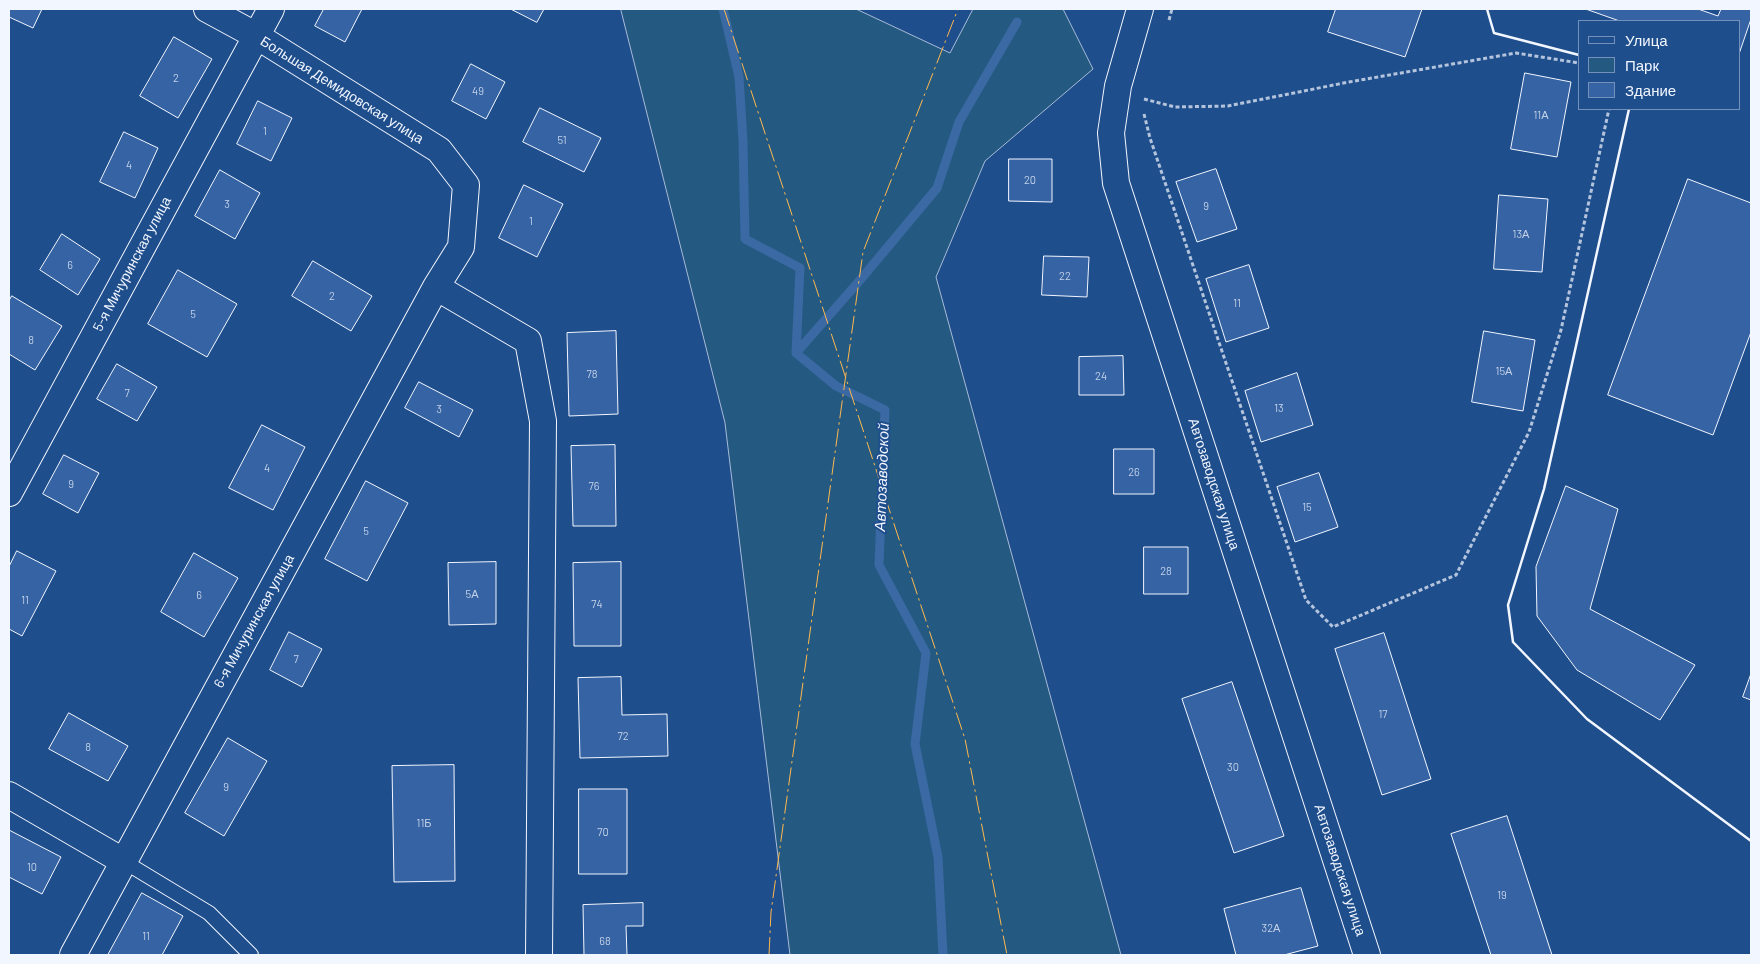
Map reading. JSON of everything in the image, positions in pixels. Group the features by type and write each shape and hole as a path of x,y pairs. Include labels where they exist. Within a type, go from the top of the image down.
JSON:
{"street":[{"name":"Большая Демидовская улица","path":"207,9 255,35 439,150 466,185"},
{"name":"5-я Мичуринская улица","path":"9,493 255,35 271,9"},
{"name":"Автозаводская улица","path":"1140,9 1118,86 1112,124 1111,134 1116,183 1367,955"},
{"name":"6-я Мичуринская улица","path":"73,955 436,287 461,247 466,185"},
{"path":"436,287 528,341 543,421 539,955"},
{"path":"9,795 123,861"}],"lane":[{"path":"123,861 209,913 252,955"}],"path":[{"path":"1578,63 1516,53 1228,106 1175,107 1141,98 1150,138 1306,600 1333,628 1456,575 1529,432 1561,330 1609,110"}],"green space":[{"path":"621,9 856,9 950,53 973,9 1063,9 1093,69 985,161 936,277 1121,955 790,955 725,423"}],"building":[{"path":"9,9 42,9 33,28 9,17"},
{"path":"324,9 362,9 345,42 315,26"},
{"path":"511,9 544,9 537,22"},
{"path":"1336,9 1422,9 1405,57 1328,32"},
{"path":"1586,9 1698,9 1718,16 1721,9 1751,9 1751,19 1740,51 1740,20 1617,20"},
{"path":"174,37 212,59 178,118 140,96"},
{"path":"471,64 505,82 486,119 452,101"},
{"path":"1525,73 1571,82 1557,157 1511,149"},
{"path":"258,101 292,118 271,161 237,144"},
{"path":"540,108 601,138 584,172 523,142"},
{"path":"124,132 158,148 135,198 100,182"},
{"path":"1009,159 1052,159 1052,202 1009,201"},
{"path":"1216,169 1237,229 1197,242 1176,182"},
{"path":"220,170 260,193 235,239 195,216"},
{"path":"1688,179 1751,203 1751,332 1713,435 1608,395"},
{"path":"524,185 563,204 537,257 499,238"},
{"path":"1499,195 1548,199 1542,272 1494,269"},
{"path":"62,234 100,259 78,295 40,270"},
{"path":"1044,256 1089,257 1087,297 1042,295"},
{"path":"313,261 372,296 351,331 292,296"},
{"path":"1249,265 1269,328 1226,342 1206,279"},
{"path":"178,270 237,304 207,357 148,324"},
{"path":"12,296 62,326 35,370 9,354 9,301"},
{"path":"616,331 618,414 569,416 567,333"},
{"path":"1484,331 1535,340 1523,411 1472,402"},
{"path":"1123,356 1124,395 1079,395 1079,357"},
{"path":"117,364 157,387 137,421 97,399"},
{"path":"1297,373 1313,425 1261,442 1245,391"},
{"path":"419,382 473,410 459,437 405,408"},
{"path":"262,425 305,447 273,510 229,488"},
{"path":"615,445 616,526 573,526 571,446"},
{"path":"1114,449 1154,449 1154,494 1114,494"},
{"path":"64,455 99,473 78,513 43,494"},
{"path":"1319,473 1338,527 1295,542 1277,487"},
{"path":"366,481 408,503 367,581 325,559"},
{"path":"1566,486 1618,509 1590,609 1695,665 1660,720 1577,670 1537,616 1536,567"},
{"path":"1144,547 1188,547 1188,594 1144,594"},
{"path":"17,551 56,571 22,636 9,629 9,567"},
{"path":"194,553 238,578 204,637 161,612"},
{"path":"496,562 496,624 449,625 448,563"},
{"path":"621,562 621,646 574,646 573,563"},
{"path":"289,632 322,649 302,687 270,670"},
{"path":"1384,633 1431,779 1382,795 1335,649"},
{"path":"1751,674 1751,700 1743,697"},
{"path":"621,677 622,715 667,714 668,756 580,758 578,678"},
{"path":"1232,682 1284,836 1234,853 1182,699"},
{"path":"69,713 128,746 108,781 49,749"},
{"path":"228,738 267,761 224,836 185,813"},
{"path":"454,765 455,881 394,882 392,766"},
{"path":"579,789 627,789 627,874 579,874"},
{"path":"1507,816 1552,955 1491,955 1451,834"},
{"path":"9,830 61,857 42,894 9,877"},
{"path":"1301,888 1318,946 1284,955 1236,955 1224,909"},
{"path":"142,893 183,916 162,955 108,955"},
{"path":"643,903 643,926 626,926 627,955 584,955 583,905"}],"waterway":[{"name":"Автозаводской","path":"723,9 739,77 743,141 745,239 800,268 796,353 836,386 885,410 879,565 926,653 915,744 938,857 943,955"},
{"path":"796,353 937,188 959,122 1017,22"}],"wall":[{"path":"1487,9 1494,33 1578,55"},
{"path":"1629,110 1544,489 1508,605 1513,642 1587,719 1751,841"}],"power":[{"path":"724,9 965,739 1007,955"},
{"path":"769,955 771,912 863,252 958,9"}]}
